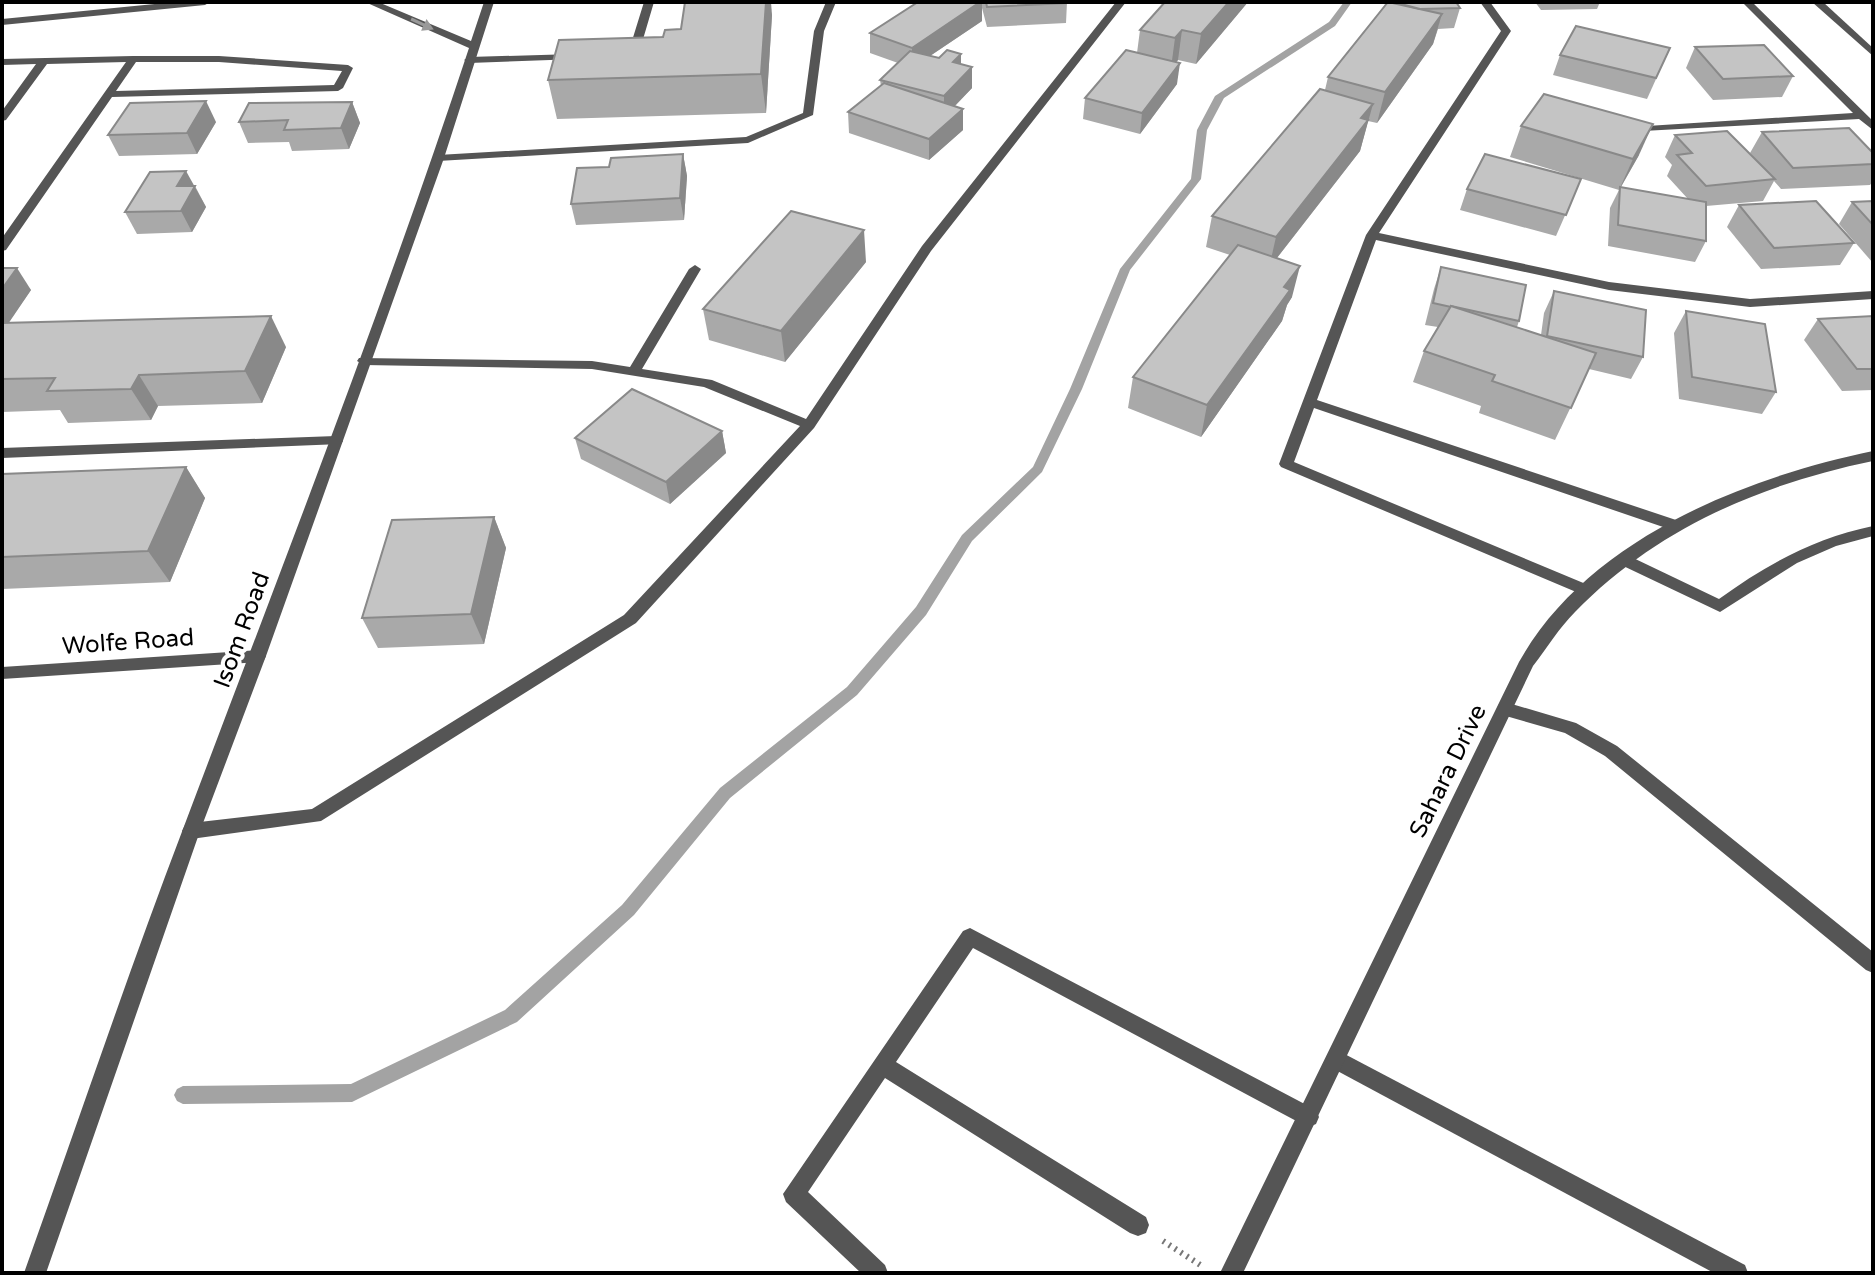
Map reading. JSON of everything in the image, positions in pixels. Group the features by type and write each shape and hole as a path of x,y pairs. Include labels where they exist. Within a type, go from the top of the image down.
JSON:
{"street":[{"path":"2,22 205,2"},
{"path":"370,2 471,53 587,56"},
{"name":"Isom Road","path":"35,1273 191,831 258,656 438,158 489,2"},
{"path":"613,54 636,46 649,2"},
{"path":"438,158 748,140 808,115 819,31 831,2"},
{"path":"191,831 315,816 630,619 809,425 926,249 1121,2"},
{"path":"1485,2 1506,31 1372,235 1286,464 1588,591"},
{"path":"1747,2 1873,127"},
{"path":"1817,2 1873,53"},
{"path":"2,247 133,59"},
{"path":"2,62 219,59 348,68 338,88 108,94"},
{"path":"2,118 44,61"},
{"path":"1647,129 1862,116"},
{"path":"1372,235 1609,286 1750,303 1873,295"},
{"path":"634,371 695,269"},
{"path":"364,361 592,365 634,371 707,383 809,425"},
{"path":"1310,402 1674,525"},
{"path":"2,453 336,441"},
{"name":"Sahara Drive","path":"1231,1273 1337,1060 1527,662 1567,610 1622,559 1674,525 1719,501 1780,478 1873,456"},
{"path":"1622,559 1720,606 1784,562 1846,535 1873,531"},
{"name":"Wolfe Road","path":"2,673 258,656"},
{"path":"1505,709 1570,728 1611,751 1873,964"},
{"path":"877,1273 794,1194 970,937 1309,1117"},
{"path":"1337,1060 1737,1273"},
{"path":"883,1065 1138,1225"}],"path":[{"path":"446,2 454,2"},
{"path":"1138,1225 1213,1273"}],"building":[{"path":"685,2 766,2 761,74 548,80 559,40 663,37 665,30 681,29"},
{"path":"918,2 980,2 912,48 870,33"},
{"path":"986,2 1067,2 1067,3 987,7"},
{"path":"1165,2 1229,2 1201,34 1182,30 1175,38 1140,30"},
{"path":"1388,2 1442,14 1385,92 1328,77"},
{"path":"1400,2 1456,2 1460,8 1420,9"},
{"path":"1576,26 1670,48 1656,78 1560,55"},
{"path":"1764,45 1793,76 1723,79 1695,47"},
{"path":"947,50 961,54 953,62 972,67 944,96 880,80 910,51 939,58"},
{"path":"1126,50 1180,63 1142,113 1085,98"},
{"path":"884,83 963,109 929,139 848,112"},
{"path":"1320,89 1373,104 1361,118 1368,120 1276,237 1212,216"},
{"path":"1544,94 1653,124 1633,159 1521,126"},
{"path":"206,101 187,133 108,135 130,103"},
{"path":"352,102 341,128 284,130 288,120 239,122 249,103"},
{"path":"1849,128 1873,153 1873,164 1793,168 1762,132"},
{"path":"1727,131 1775,179 1706,186 1677,155 1692,153 1675,135"},
{"path":"683,154 680,198 571,204 577,168 609,167 611,158"},
{"path":"1485,154 1581,179 1566,215 1467,189"},
{"path":"186,171 177,186 195,186 181,211 125,212 150,172"},
{"path":"1620,187 1706,202 1706,241 1618,225"},
{"path":"1816,201 1854,243 1774,248 1739,205"},
{"path":"1873,201 1873,225 1852,202"},
{"path":"791,211 864,230 781,331 703,309"},
{"path":"1238,245 1300,266 1284,287 1290,290 1207,405 1133,377"},
{"path":"1441,267 1526,285 1519,321 1433,303"},
{"path":"2,268 17,268 2,289"},
{"path":"1554,291 1646,310 1643,357 1547,336"},
{"path":"1451,306 1596,353 1571,408 1492,381 1495,375 1424,351"},
{"path":"1686,311 1765,324 1776,392 1692,377"},
{"path":"271,316 245,371 139,375 131,389 47,391 55,378 2,379 2,323"},
{"path":"1873,316 1873,369 1857,369 1818,319"},
{"path":"632,389 722,431 666,482 575,438"},
{"path":"186,467 148,551 2,557 2,474"},
{"path":"494,517 471,614 362,618 392,520"}],"waterway":[{"path":"183,1095 352,1093 511,1016 628,910 725,793 852,691 921,611 967,538 1038,469 1076,389 1125,269 1196,179 1202,130 1220,96 1332,24 1348,2"}]}
